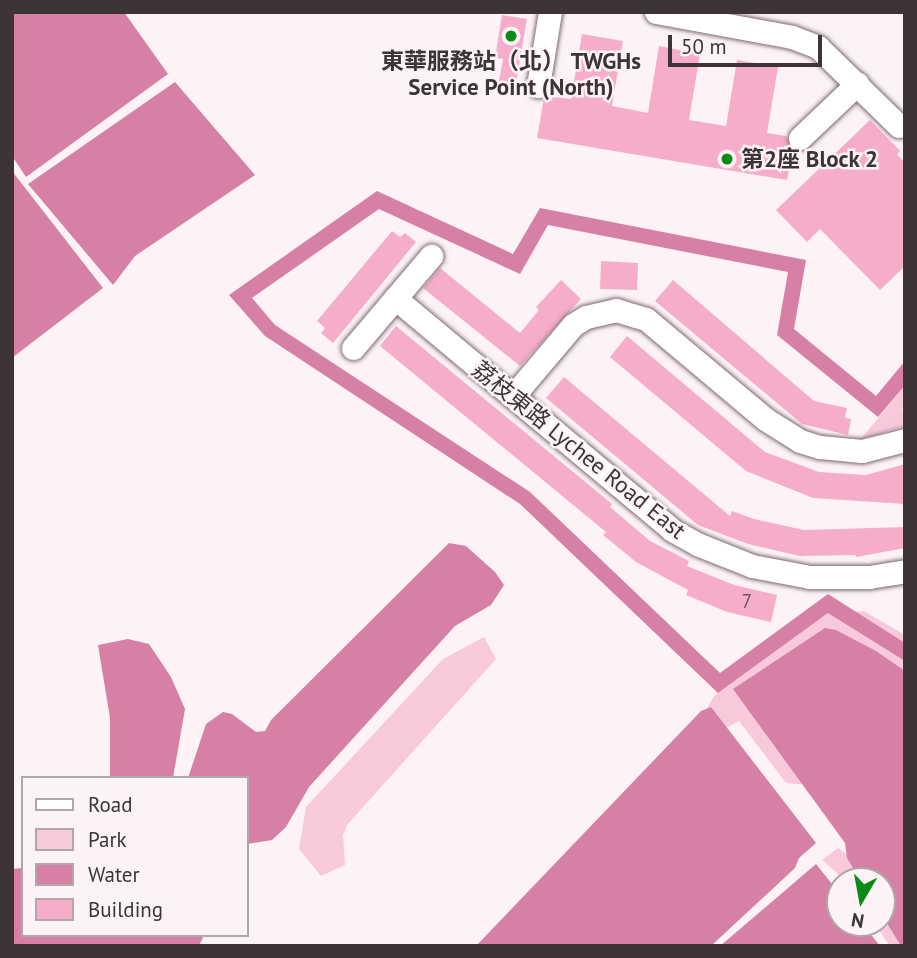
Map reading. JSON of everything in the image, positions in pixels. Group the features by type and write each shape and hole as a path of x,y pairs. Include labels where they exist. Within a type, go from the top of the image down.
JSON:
{"street":[{"path":"538,86 550,12"},
{"path":"656,12 719,18 792,37 818,47 899,126"},
{"path":"800,138 856,84"},
{"path":"353,348 431,256"},
{"name":"荔枝東路 Lychee Road East","path":"395,298 671,530 724,556 771,570 810,577 869,577 905,571"},
{"path":"513,396 573,325 593,314 616,310 646,319 765,419 800,441 820,447 862,451 905,440"}],"green space":[{"path":"905,385 905,408 902,409 905,426 861,439"},
{"path":"864,611 905,635 905,674 822,786 786,783 739,721 709,737 694,731 714,696 828,613"},
{"path":"484,637 496,659 347,825 343,835 345,865 321,876 299,849 306,807 443,659"},
{"path":"838,848 865,867 830,867 822,860"},
{"path":"896,927 905,946 890,946 884,937 896,937"}],"water":[{"path":"12,12 124,12 168,74 26,177 12,156"},
{"path":"175,82 255,175 135,256 113,285 28,184"},
{"path":"12,171 103,288 12,358"},
{"path":"377,191 513,254 540,208 806,260 794,329 876,396 905,361 905,385 878,417 777,335 788,272 548,225 520,274 379,209 252,298 275,325 530,492 720,673 828,594 905,643 905,661 828,613 718,693 520,504 265,336 229,295"},
{"path":"449,543 466,546 495,572 504,585 491,605 455,626 309,787 286,827 272,840 248,844 248,776 189,776 206,724 223,712 232,714 256,732 265,731 271,720"},
{"path":"825,628 836,630 876,651 905,671 905,946 901,946 895,937 896,867 852,867 847,858 845,843 733,689"},
{"path":"128,639 149,644 171,677 185,709 173,776 110,776 110,718 98,645"},
{"path":"711,707 816,843 799,858 795,868 711,946 476,946 701,711"},
{"path":"816,864 826,876 826,937 873,937 880,946 720,946"},
{"path":"21,868 21,937 203,937 199,946 12,946 12,869"}],"building":[{"path":"502,15 527,19 515,89 498,86 503,59 495,58"},
{"path":"582,34 623,41 612,106 648,113 659,46 700,54 689,120 726,126 737,60 778,67 767,133 786,136 793,149 787,180 537,138 544,98 548,96 571,99"},
{"path":"870,120 900,151 897,155 905,162 905,266 880,290 820,229 807,242 776,210"},
{"path":"392,231 400,237 405,233 416,242 333,343 321,333 325,328 317,321"},
{"path":"601,261 638,263 637,290 600,289"},
{"path":"440,268 520,333 539,310 536,307 561,280 581,299 520,366 423,288"},
{"path":"673,280 814,401 847,408 845,418 851,419 848,435 802,424 655,301"},
{"path":"396,326 612,504 610,507 650,541 689,561 687,566 734,585 777,595 771,622 727,612 686,595 688,590 636,562 603,535 606,532 380,346"},
{"path":"627,336 765,452 819,472 866,475 905,464 905,504 813,498 746,471 610,357"},
{"path":"564,377 730,516 732,511 754,519 804,530 905,527 905,548 856,557 800,556 748,544 698,525 546,398"}],"place":[{"name":"東華服務站（北） TWGHs Service Point (North)","path":"511,36"},
{"name":"第2座 Block 2","path":"727,159"}]}
